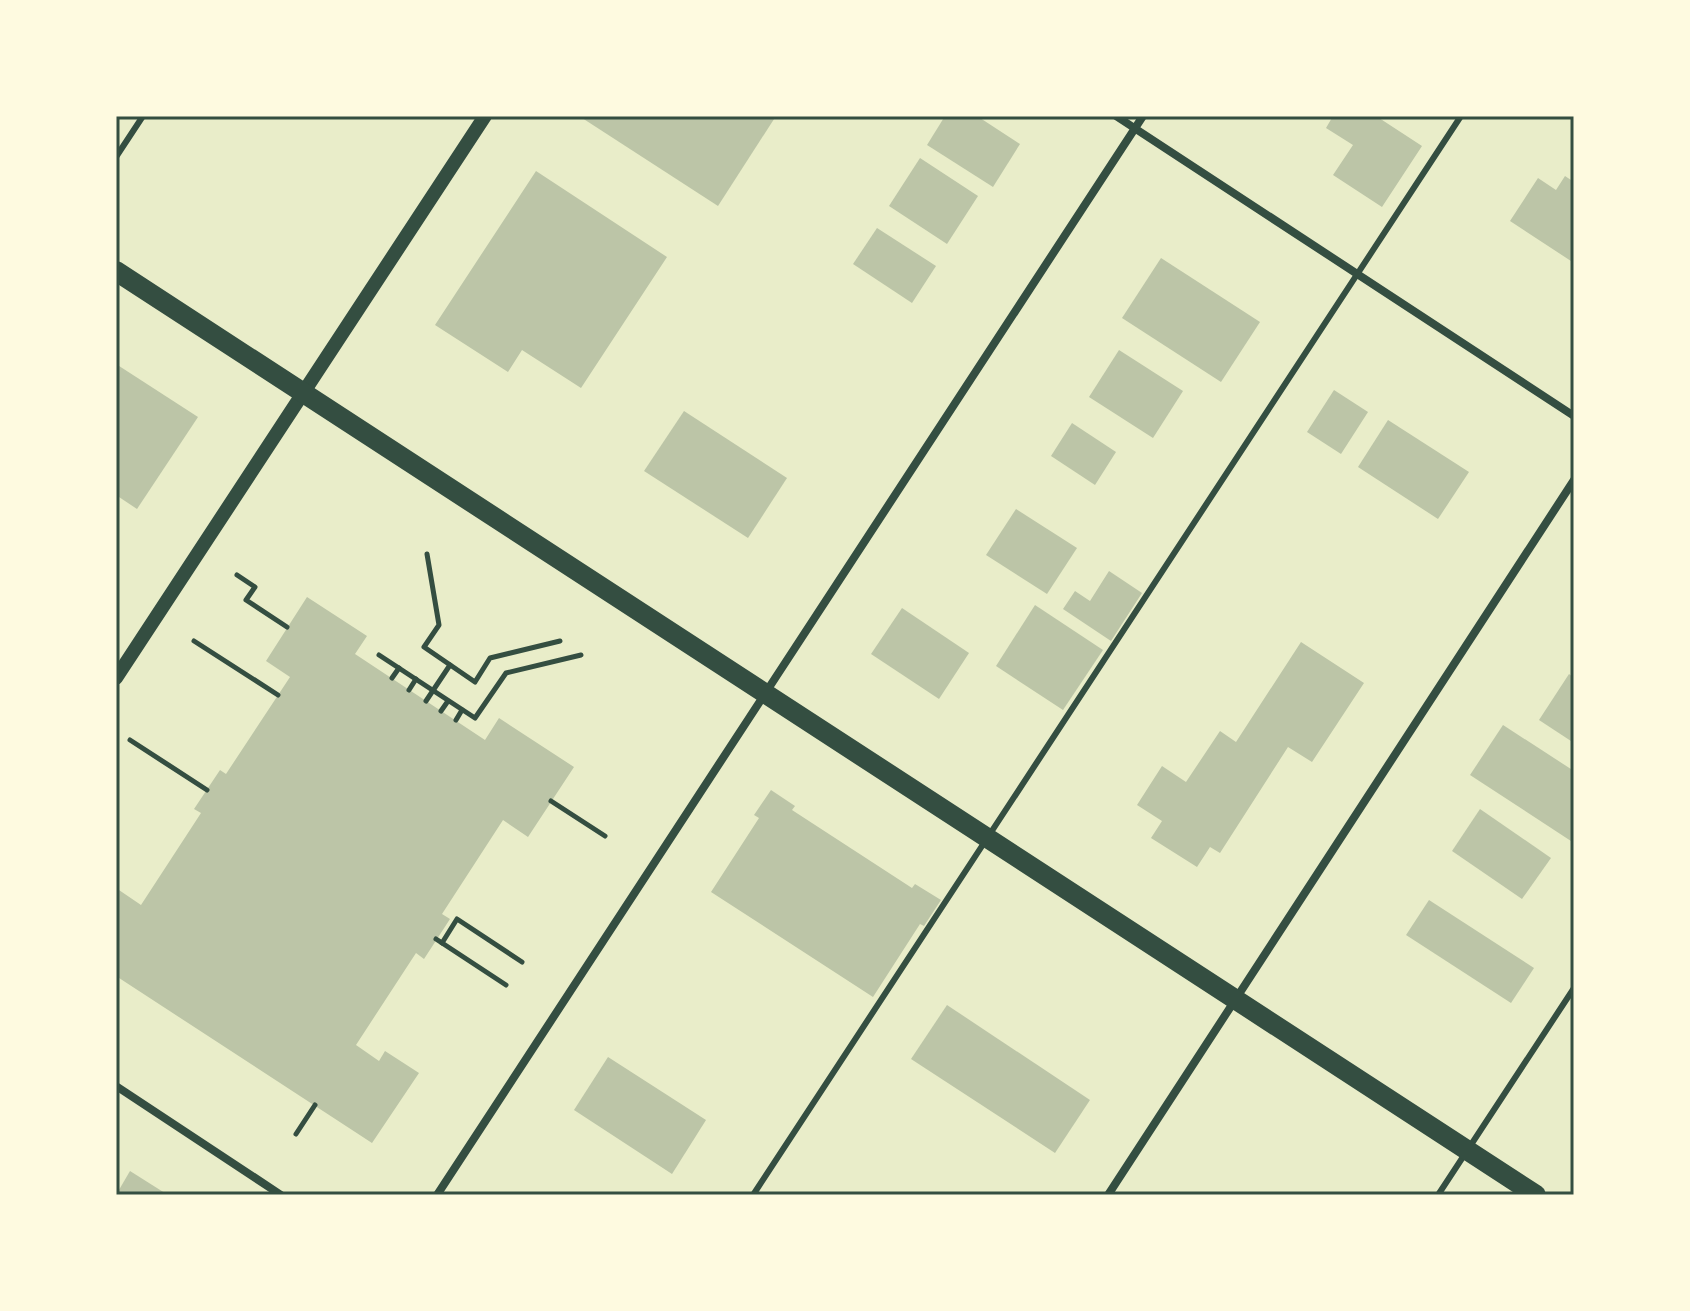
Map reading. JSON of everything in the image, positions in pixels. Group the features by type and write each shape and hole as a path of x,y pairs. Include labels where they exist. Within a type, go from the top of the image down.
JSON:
{"main road":[{"path":"116,271 1536,1195"}],"street":[{"path":"116,678 485,116"},
{"path":"1116,116 1574,416"},
{"path":"437,1195 1143,116"},
{"path":"1108,1195 1574,480"},
{"path":"116,1086 281,1195"}],"lane":[{"path":"116,157 143,116"},
{"path":"753,1195 1461,116"},
{"path":"1438,1195 1574,988"}],"path":[{"path":"427,554 439,625 424,647 475,682 490,658 560,641"},
{"path":"237,575 255,587 246,600 287,627"},
{"path":"194,641 278,695"},
{"path":"379,655 475,718 506,673 581,655"},
{"path":"426,701 450,665"},
{"path":"392,678 399,668"},
{"path":"409,690 416,679"},
{"path":"441,711 448,701"},
{"path":"456,720 462,710"},
{"path":"130,740 207,790"},
{"path":"551,801 605,836"},
{"path":"506,985 439,941 457,919 522,962"},
{"path":"296,1134 315,1105"}],"building":[{"path":"579,116 776,116 718,206"},
{"path":"945,116 977,116 1020,144 993,187 927,145"},
{"path":"1333,116 1376,116 1422,146 1382,207 1333,175 1353,145 1326,128"},
{"path":"920,158 978,196 947,244 889,206"},
{"path":"536,171 667,257 581,388 522,350 508,372 435,325"},
{"path":"1565,176 1574,182 1574,263 1510,221 1538,178 1556,190"},
{"path":"877,228 936,266 912,303 853,264"},
{"path":"1161,258 1260,322 1221,382 1122,318"},
{"path":"1119,350 1183,391 1153,438 1089,397"},
{"path":"116,364 198,417 137,509 116,495"},
{"path":"1334,390 1368,412 1341,454 1307,432"},
{"path":"684,411 787,478 748,538 644,471"},
{"path":"1388,420 1469,472 1438,519 1358,467"},
{"path":"1072,423 1116,452 1095,485 1051,456"},
{"path":"1016,509 1077,548 1047,594 986,555"},
{"path":"1109,571 1142,593 1111,641 1063,609 1075,591 1090,601"},
{"path":"307,597 367,636 355,654 485,740 499,718 574,767 528,837 503,820 442,914 450,919 424,959 416,953 356,1045 379,1061 385,1051 419,1073 372,1143 116,976 116,888 141,905 201,813 194,809 220,770 226,774 290,677 266,661"},
{"path":"1035,605 1103,650 1063,710 996,666"},
{"path":"902,608 969,653 939,699 871,654"},
{"path":"1301,642 1364,683 1312,762 1288,747 1220,853 1210,847 1197,867 1151,838 1162,821 1137,805 1162,766 1186,782 1220,731 1236,742"},
{"path":"1569,674 1574,678 1574,743 1539,720"},
{"path":"1503,725 1574,771 1574,843 1470,775"},
{"path":"771,790 795,806 792,810 912,888 915,884 941,900 924,926 920,924 873,997 711,892 759,818 754,815"},
{"path":"1480,809 1551,858 1522,899 1452,851"},
{"path":"1429,900 1534,968 1511,1003 1406,935"},
{"path":"947,1005 1090,1100 1055,1153 911,1059"},
{"path":"608,1057 706,1120 672,1174 574,1110"},
{"path":"130,1171 168,1195 116,1195"}]}
